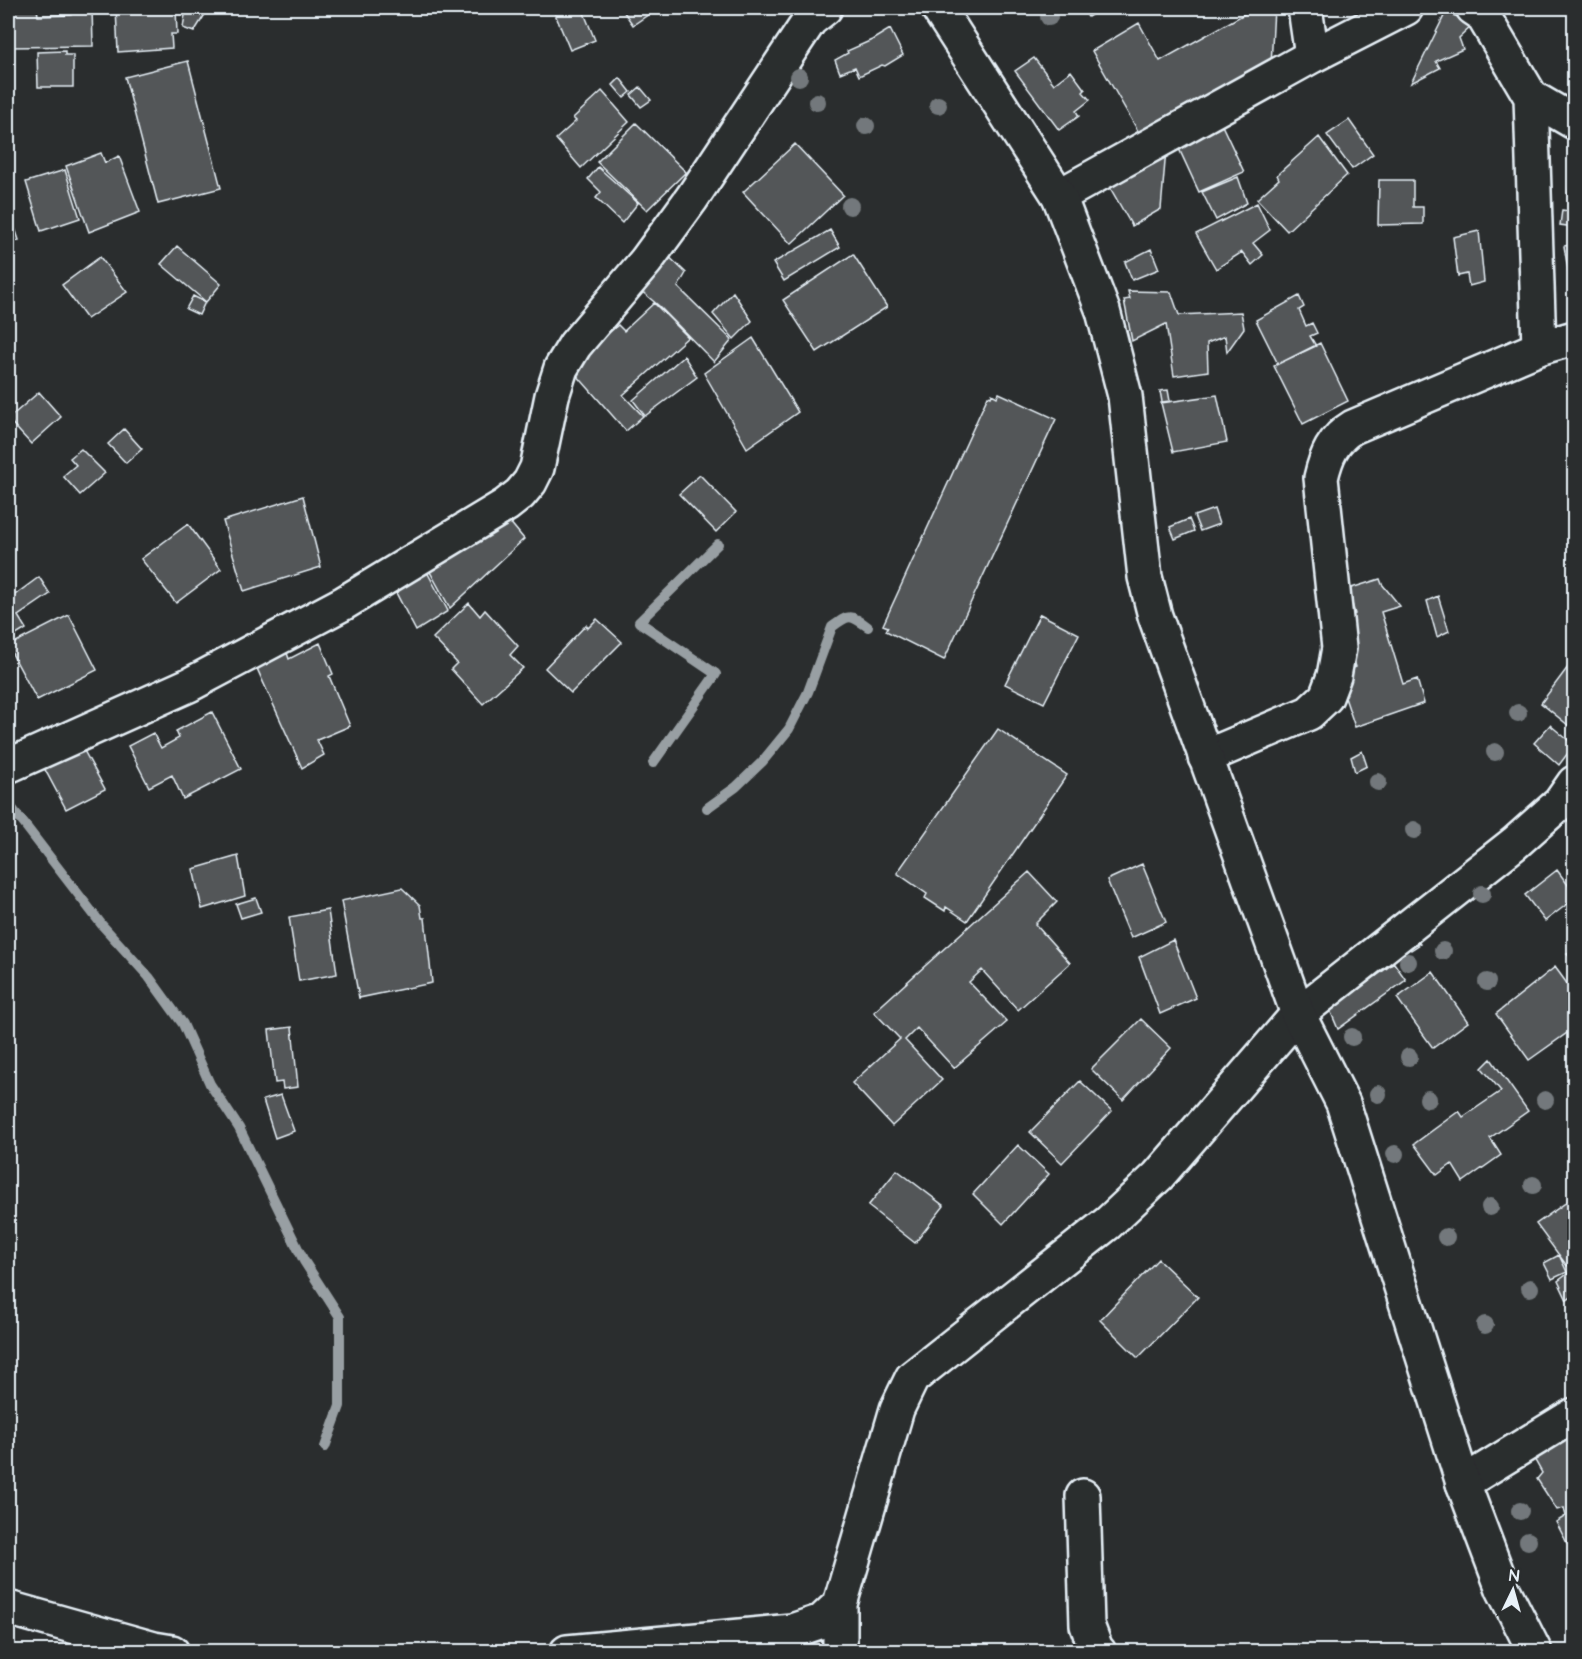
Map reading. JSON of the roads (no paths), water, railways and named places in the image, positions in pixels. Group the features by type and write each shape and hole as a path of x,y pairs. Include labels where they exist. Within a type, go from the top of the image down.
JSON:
{"street":[{"path":"8,766 189,686 344,603 506,505 520,494 530,482 537,468 552,396 561,368 575,345 646,261 692,198 810,20 825,8"},
{"path":"938,8 1059,196 1106,322 1125,396 1145,577 1155,616 1298,1014 1343,1103 1463,1483 1503,1589 1535,1652"},
{"path":"1305,8 1312,56"},
{"path":"1059,196 1312,56 1406,8"},
{"path":"1473,8 1482,14 1531,96 1575,122"},
{"path":"1531,96 1539,348"},
{"path":"1205,757 1309,713 1326,697 1334,676 1339,648 1321,478 1331,447 1341,434 1539,348 1575,338"},
{"path":"840,1652 840,1604 897,1409 912,1378 1108,1223 1158,1176 1298,1014 1515,843 1560,802 1575,783"},
{"path":"1463,1483 1575,1415"},
{"path":"1083,1496 1087,1625 1099,1652"},
{"path":"567,1652 792,1631 822,1622 840,1604"},
{"path":"8,1608 172,1652"}],"waterway":[{"path":"653,763 716,674 639,622 718,544"},
{"path":"707,808 736,787 762,762 789,729 808,692 832,627 850,617 868,627"},
{"path":"8,803 102,925 149,977 183,1024 210,1084 239,1128 304,1261 340,1317 340,1406 325,1447"}]}
